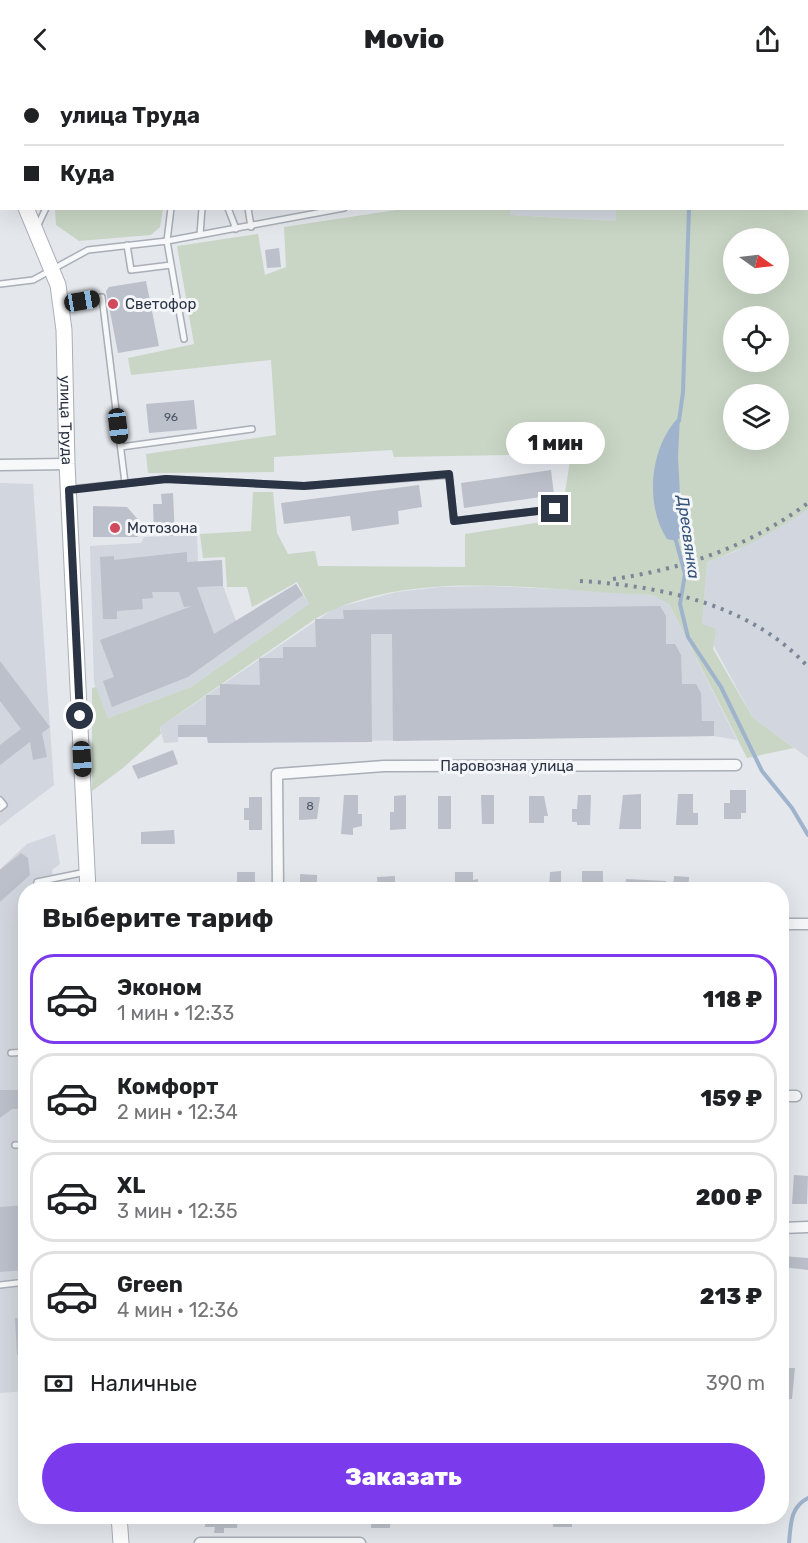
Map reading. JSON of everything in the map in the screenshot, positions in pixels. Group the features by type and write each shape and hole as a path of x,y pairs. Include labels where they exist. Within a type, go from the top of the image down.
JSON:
{"street":[{"name":"улица Труда","path":"27,210 53,270 61,305 88,882"},
{"path":"0,465 67,464"},
{"name":"Паровозная улица","path":"278,882 277,774 384,766 736,765"},
{"path":"789,924 808,924"},
{"path":"789,1096 796,1096"},
{"path":"789,1228 807,1227"},
{"path":"120,1524 121,1543"},
{"path":"200,1543 360,1543"}],"lane":[{"path":"36,229 45,210"},
{"path":"171,210 167,241 184,339"},
{"path":"200,235 202,210"},
{"path":"229,210 236,229"},
{"path":"248,210 251,226"},
{"path":"0,284 33,280 78,253 167,241 334,210"},
{"path":"127,245 131,270 171,265"},
{"path":"61,305 102,297 126,483"},
{"path":"121,447 252,429"},
{"path":"69,490 166,479 304,486 449,474 454,521 555,509"},
{"path":"0,800 4,805 0,808"},
{"path":"37,882 87,872"},
{"path":"11,1053 18,1053"},
{"path":"0,1285 18,1283"}],"shaded area":[{"path":"510,210 616,210 616,221 510,215"},
{"path":"0,483 33,484 54,785 0,826"},
{"path":"808,509 808,758 753,718 702,624 707,562 734,552"},
{"path":"197,535 198,562 222,560 223,586 236,621 296,584 309,604 191,687 108,718 94,683 90,546 141,543 144,537"},
{"path":"490,586 653,595 661,598 669,604 737,740 714,736 208,743 207,737 178,737 178,742 164,743 160,727 335,608 397,592 440,587"},
{"path":"55,834 60,864 52,870 53,882 18,882 18,1392 0,1393 0,869 27,844"}],"green space":[{"path":"55,210 163,210 160,227 151,235 79,241 56,225"},
{"path":"396,210 510,210 510,215 616,221 616,210 808,210 808,509 759,539 707,562 702,624 716,629 713,649 753,718 794,748 747,758 669,604 653,595 525,587 436,587 394,592 353,602 315,619 160,727 161,734 123,768 92,791 92,688 96,687 108,718 191,687 309,604 297,582 252,607 247,587 227,587 225,557 203,558 200,534 251,531 253,492 273,492 277,533 288,554 315,551 318,566 465,567 465,534 561,519 571,454 394,457 392,450 274,457 274,472 148,473 146,454 276,435 271,360 131,375 128,358 194,344 177,246 258,234 265,275 286,267 284,227"}],"water":[{"path":"680,416 678,457 681,513 686,516 691,529 676,541 667,539 660,525 653,492 657,458 662,443"}],"building":[{"path":"279,248 281,267 267,268 265,250"},
{"path":"146,281 159,346 118,353 106,291 109,287"},
{"path":"194,400 197,429 149,433 146,404"},
{"path":"551,470 554,495 464,508 461,483"},
{"path":"419,485 422,507 398,511 399,524 352,531 350,516 284,524 281,503"},
{"path":"173,493 175,536 165,536 165,531 154,532 153,504 162,504 161,494"},
{"name":"Мотозона","path":"93,506 127,507 149,532 138,532 138,537 93,537"},
{"path":"187,552 187,562 222,560 223,586 197,587 214,634 296,584 303,595 188,677 112,707 103,681 114,677 100,640 192,606 184,607 179,592 152,592 153,598 142,599 143,609 117,611 117,619 103,619 100,557 114,556 114,560"},
{"path":"660,606 666,616 666,644 675,644 681,655 682,684 696,684 701,693 702,721 714,721 714,736 393,741 392,634 371,634 372,742 208,743 207,737 178,737 178,725 206,725 206,695 220,695 220,684 260,685 259,658 283,658 283,647 316,647 315,619 344,619 343,610"},
{"path":"0,661 50,727 42,733 47,757 33,760 30,742 0,765 0,745 21,729 0,701"},
{"path":"173,750 178,764 138,779 132,766"},
{"path":"730,790 746,790 746,813 741,813 741,819 724,819 724,803 730,803"},
{"path":"641,794 641,829 619,829 623,795"},
{"path":"678,794 693,794 693,813 698,813 698,825 676,825"},
{"path":"344,795 358,795 358,814 362,814 362,826 353,828 353,835 341,834"},
{"path":"406,795 406,829 390,830 390,812 394,812 394,796"},
{"path":"481,795 494,795 494,824 482,824"},
{"path":"578,795 591,795 590,825 577,825 577,822 572,822 572,809 577,809"},
{"path":"438,796 451,796 451,829 438,829"},
{"path":"529,796 544,796 548,816 544,816 544,823 529,823"},
{"path":"249,797 262,797 262,830 249,830 249,820 244,820 244,808 249,808"},
{"path":"299,797 320,797 317,819 299,820"},
{"path":"174,830 175,844 141,844 141,832"},
{"path":"21,853 28,858 30,875 22,882 18,882 18,886 0,902 0,870"},
{"path":"561,871 561,882 549,882 550,872"},
{"path":"582,871 603,871 603,882 582,882"},
{"path":"237,872 255,872 255,882 237,882"},
{"path":"455,872 473,872 473,880 478,879 478,882 455,882"},
{"path":"300,874 317,875 317,882 300,882"},
{"path":"395,876 395,882 377,882 377,877"},
{"path":"674,876 689,877 689,882 674,882"},
{"path":"626,879 666,881 666,882 626,882"},
{"path":"0,1090 18,1090 18,1109 12,1109 0,1118"},
{"path":"794,1175 808,1176 807,1204 792,1204"},
{"path":"18,1206 18,1271 0,1272 0,1207"},
{"path":"789,1257 808,1258 808,1270 789,1268"},
{"path":"15,1318 18,1318 17,1355"},
{"path":"789,1368 795,1368 792,1399 789,1399"},
{"path":"205,1524 237,1524 237,1528 224,1528 224,1533 214,1533 215,1527 205,1527"},
{"path":"371,1524 390,1524 390,1528 371,1528"},
{"path":"553,1524 572,1524 572,1527 553,1527"}],"waterway":[{"name":"Дресвянка","path":"679,421 683,392 689,210"},
{"name":"Дресвянка","path":"675,537 685,574 680,604 688,637 721,687 762,771 792,808 808,835"},
{"name":"Дресвянка","path":"789,1543 795,1511 808,1498"}],"railway":[{"path":"613,579 665,569 715,553 763,532 808,503"},
{"path":"580,581 642,588 703,602 732,613 760,628 785,645 808,667"}],"place":[{"name":"Светофор","path":"113,304"},
{"name":"Мотозона","path":"115,528"}],"route":[{"path":"80,716 69,490 166,479 304,486 449,474 454,521 555,509"}]}
